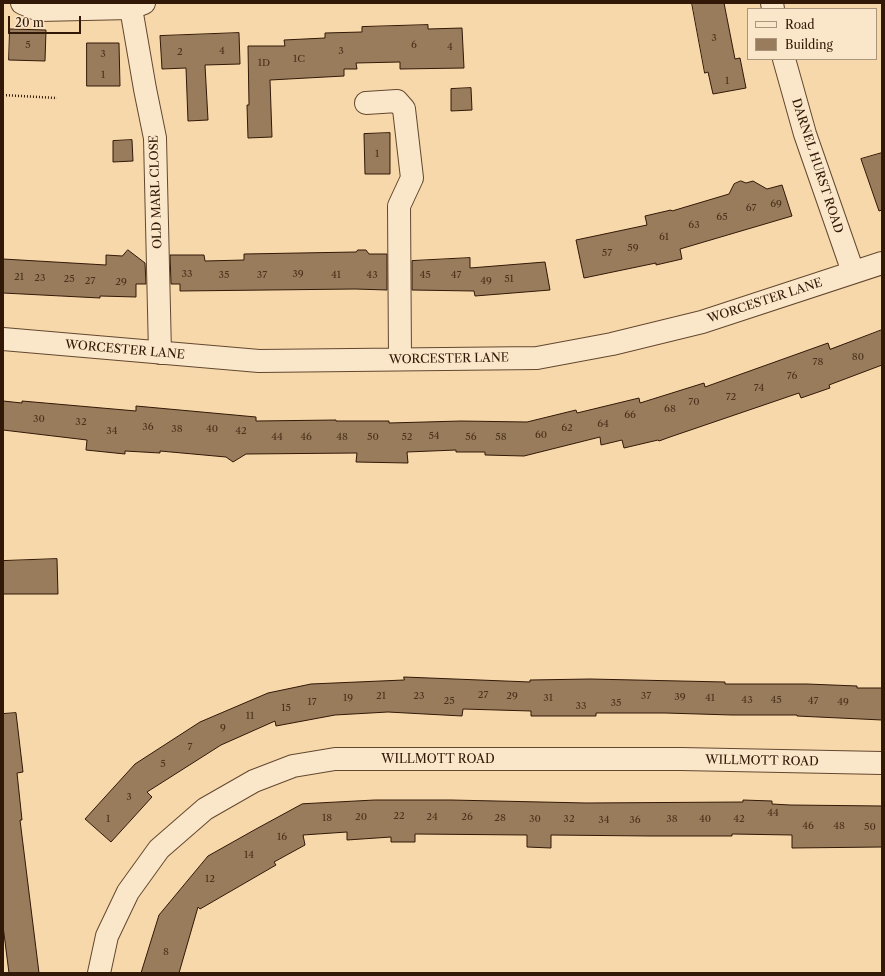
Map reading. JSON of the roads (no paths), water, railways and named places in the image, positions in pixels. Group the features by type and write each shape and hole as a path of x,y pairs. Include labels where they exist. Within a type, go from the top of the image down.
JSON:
{"street":[{"name":"OLD MARL CLOSE","path":"22,3 39,10 138,6 145,89 155,138 160,353"},
{"name":"DARNEL HURST ROAD","path":"784,60 805,134 853,272"},
{"path":"366,103 397,101 404,109 412,178 400,206 400,359"},
{"name":"WORCESTER LANE","path":"3,339 259,361 538,358 612,344 702,322 882,263"},
{"name":"WILLMOTT ROAD","path":"99,973 107,936 128,892 159,849 205,809 254,781 293,766 335,759 681,759 882,763"}]}
